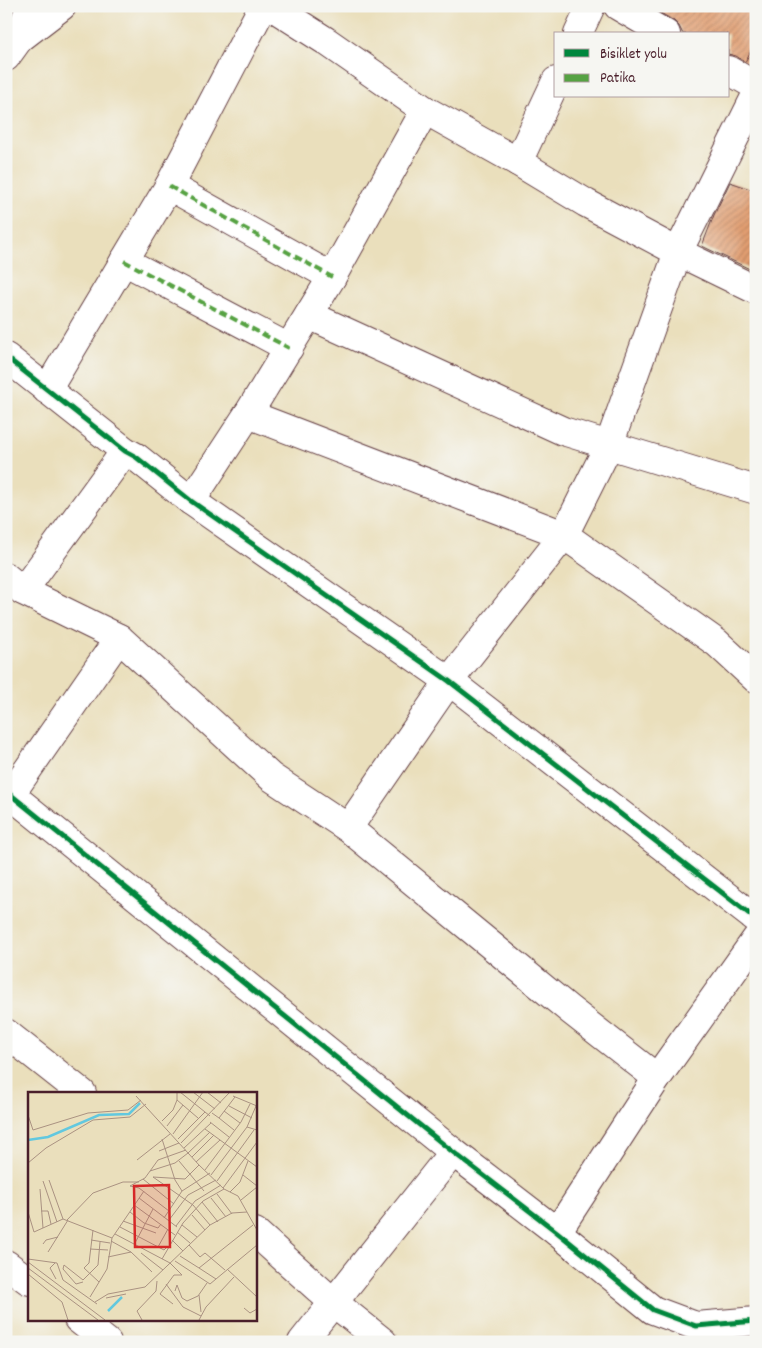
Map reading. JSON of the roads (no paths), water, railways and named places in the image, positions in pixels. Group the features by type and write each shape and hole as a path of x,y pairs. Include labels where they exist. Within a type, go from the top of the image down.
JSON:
{"street":[{"path":"12,48 30,6"},
{"path":"12,48 62,6"},
{"path":"47,390 169,186 263,6"},
{"path":"271,6 326,41 425,110 586,203 678,252 756,290"},
{"path":"579,32 591,6"},
{"path":"618,6 663,32"},
{"path":"730,71 756,86"},
{"path":"518,162 554,85"},
{"path":"348,828 449,682 564,535 610,445 678,252 756,95"},
{"path":"191,500 248,414 332,278 425,110"},
{"path":"169,186 332,278"},
{"path":"124,261 289,348"},
{"path":"309,315 563,431 756,490"},
{"path":"6,357 125,451 136,457 191,500 449,682 756,919"},
{"path":"248,414 564,535 717,643 756,678"},
{"path":"125,451 11,582 118,638 271,777 348,828 570,1010 657,1078"},
{"path":"118,638 8,798 653,1310 696,1326 756,1321"},
{"path":"557,1232 657,1078 756,940"},
{"path":"6,1033 81,1092"},
{"path":"302,1342 453,1152"},
{"path":"256,1233 333,1302 383,1342"},
{"path":"6,1264 28,1280"},
{"path":"79,1320 107,1342"}]}
